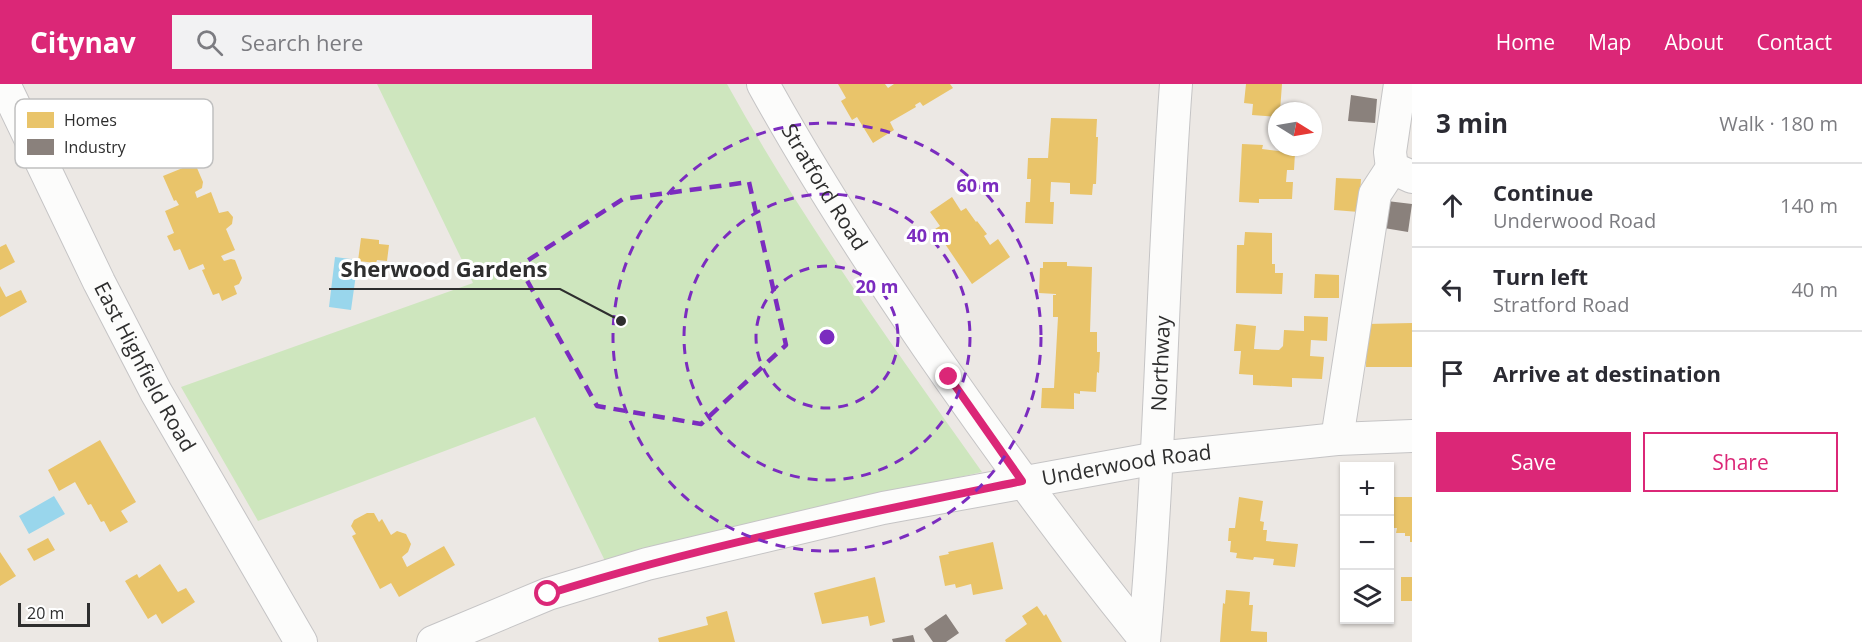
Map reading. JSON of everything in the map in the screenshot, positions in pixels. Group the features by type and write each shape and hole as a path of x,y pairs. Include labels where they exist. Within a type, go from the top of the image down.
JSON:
{"street":[{"name":"East Highfield Road","path":"4,84 15,107"},
{"name":"Stratford Road","path":"763,84 837,211 910,320 1022,481 1144,640"},
{"name":"Northway","path":"1144,640 1157,458 1168,186 1176,84"},
{"path":"1337,439 1375,194 1402,172 1390,152 1400,84"},
{"name":"East Highfield Road","path":"44,168 99,282 156,392 302,642"},
{"name":"Underwood Road","path":"433,642 548,594 647,564 808,524 1022,481 1157,458 1337,439 1412,436"}],"highlighted area":[{"path":"749,182 786,345 701,424 597,406 519,266 623,199"}],"green space":[{"path":"377,84 727,84 817,233 982,472 713,533 606,563 535,417 258,521 181,387 473,283"}],"water":[{"path":"335,257 358,260 351,310 329,307"},
{"path":"54,496 65,514 29,534 19,516"}],"building: Homes":[{"path":"838,84 885,84 888,88 894,84 950,84 953,88 923,106 920,102 915,105 916,107 890,122 894,130 873,143 857,117 852,120 841,101 846,98"},
{"path":"1246,84 1282,84 1281,102 1268,102 1268,116 1252,115 1253,104 1244,103"},
{"path":"1051,118 1097,119 1096,184 1093,184 1092,195 1070,194 1070,183 1051,182 1050,202 1054,202 1053,224 1025,223 1026,202 1030,202 1031,179 1027,179 1028,158 1048,158"},
{"path":"1242,144 1263,145 1262,149 1268,150 1268,156 1295,156 1294,170 1287,170 1286,182 1293,182 1292,199 1259,199 1259,203 1239,202"},
{"path":"183,168 197,168 203,182 202,188 195,192 197,198 211,192 219,213 228,211 233,217 232,224 226,229 235,250 221,256 224,261 235,260 242,278 239,284 234,286 237,294 222,301 219,293 213,295 202,270 205,269 203,264 189,270 180,249 174,251 167,236 174,233 165,211 179,205 176,200 174,201 163,176"},
{"path":"1336,178 1361,179 1359,212 1334,210"},
{"path":"952,197 961,211 966,208 977,221 987,234 984,236 990,245 998,239 1010,257 972,284 935,229 940,226 930,212"},
{"path":"1245,232 1272,233 1272,264 1275,264 1275,273 1283,273 1282,294 1236,293 1237,245 1244,245"},
{"path":"361,238 379,240 379,244 389,245 387,261 377,260 376,263 358,261"},
{"path":"6,244 15,262 0,270 0,247"},
{"path":"1043,262 1067,262 1067,266 1092,267 1090,332 1097,332 1097,352 1100,352 1099,373 1097,372 1096,392 1074,393 1074,409 1041,408 1042,388 1054,388 1058,317 1053,317 1053,295 1056,294 1039,293 1040,268 1043,268"},
{"path":"1315,274 1339,275 1339,298 1314,298"},
{"path":"0,286 6,297 21,290 27,302 0,317"},
{"path":"1304,316 1328,317 1327,341 1311,340 1310,356 1324,357 1322,379 1292,378 1292,387 1253,385 1253,375 1239,374 1241,351 1234,351 1236,324 1256,326 1254,349 1279,350 1283,346 1284,330 1304,331"},
{"path":"1412,323 1412,367 1366,367 1367,324"},
{"path":"100,440 136,502 121,511 128,522 110,532 104,521 101,522 91,504 88,505 75,482 59,491 48,470"},
{"path":"1239,497 1263,501 1260,521 1264,522 1263,530 1267,530 1266,541 1298,544 1295,567 1273,565 1274,559 1236,558 1237,553 1230,552 1229,528 1235,528"},
{"path":"1394,497 1412,497 1412,542 1410,542 1410,536 1405,536 1405,533 1396,533 1397,528 1394,528"},
{"path":"367,513 374,513 379,522 382,519 391,535 397,531 406,534 411,544 408,552 402,557 407,567 444,546 455,565 399,597 391,583 380,589 352,536 356,534 351,526 354,520"},
{"path":"48,538 55,550 34,561 27,549"},
{"path":"993,542 1003,589 973,595 971,584 956,588 955,584 945,586 939,556"},
{"path":"0,552 16,576 0,586"},
{"path":"160,564 178,592 186,588 195,602 162,624 156,614 148,619 125,581 137,574 139,578"},
{"path":"875,577 885,622 870,626 868,616 822,624 814,593"},
{"path":"1401,577 1412,577 1412,601 1401,601"},
{"path":"1226,590 1250,592 1249,605 1253,605 1251,631 1267,632 1267,642 1220,642"},
{"path":"1037,606 1044,616 1046,614 1062,642 1006,642 1005,640 1027,624 1022,616"},
{"path":"727,611 735,642 659,642 658,638 708,625 706,617"}],"building: Industry":[{"path":"1351,95 1377,99 1375,123 1348,121"},
{"path":"1387,201 1412,204 1408,232 1384,228"},
{"path":"946,614 959,633 946,642 933,642 924,629"},
{"path":"913,635 915,642 893,642 892,639"}],"place":[{"name":"Sherwood Gardens","path":"621,321"}],"route":[{"path":"548,594 680,555 808,524 1022,481 949,377"}]}
